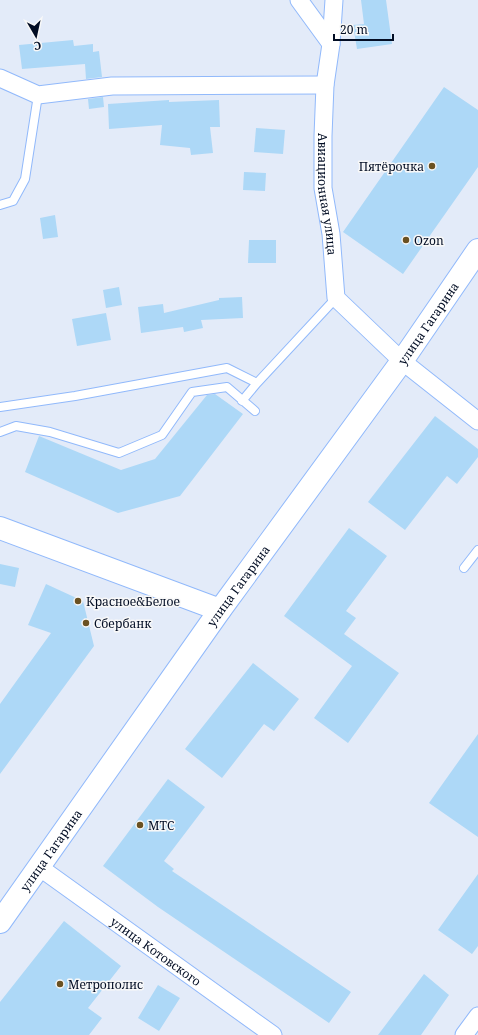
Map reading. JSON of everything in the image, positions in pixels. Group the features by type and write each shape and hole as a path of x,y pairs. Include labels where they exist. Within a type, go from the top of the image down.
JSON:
{"main road":[{"name":"улица Гагарина","path":"2,915 39,867 220,610 402,361 478,250"},
{"path":"0,528 220,610"}],"street":[{"path":"299,0 332,44"},
{"name":"Авиационная улица","path":"334,0 332,44 326,85 323,136 323,188 332,234 336,298"},
{"path":"0,78 38,95 112,86 326,85"},
{"path":"336,298 402,361 478,421"},
{"name":"улица Котовского","path":"39,867 273,1035"},
{"path":"464,1035 478,1016"}],"lane":[{"path":"0,205 13,201 25,179 38,95"},
{"path":"242,401 336,298"},
{"path":"0,407 75,396 227,368 257,383"},
{"path":"0,432 16,426 50,432 118,453 162,435 192,392 227,387 255,411"},
{"path":"464,568 478,550"}],"building":[{"path":"361,0 386,0 392,44 357,49 353,25 364,24"},
{"path":"73,40 74,46 93,44 93,52 99,51 102,77 86,79 85,64 22,69 19,45"},
{"path":"444,87 478,110 478,167 403,274 343,232"},
{"path":"103,97 104,107 89,109 88,99"},
{"path":"169,100 169,102 219,100 220,127 210,127 213,153 191,155 190,148 160,145 162,125 109,129 108,104"},
{"path":"256,128 285,130 283,154 254,152"},
{"path":"244,172 266,173 265,191 243,190"},
{"path":"55,215 58,237 43,239 40,218"},
{"path":"249,240 276,240 276,263 248,263"},
{"path":"119,287 122,305 106,308 103,290"},
{"path":"242,297 243,318 201,320 203,328 184,332 183,327 141,333 138,307 163,304 164,313 219,300 219,298"},
{"path":"106,313 111,340 77,346 72,319"},
{"path":"215,394 243,414 180,496 118,513 25,472 39,436 121,470 155,459 207,395"},
{"path":"435,416 478,449 478,457 457,484 447,476 405,530 368,502"},
{"path":"349,528 387,556 346,611 356,618 344,634 399,673 348,743 314,718 352,666 284,616"},
{"path":"0,564 19,568 15,587 0,584"},
{"path":"46,584 83,601 94,646 0,774 0,704 51,633 28,625"},
{"path":"253,663 299,699 274,731 264,724 222,778 185,749"},
{"path":"478,734 478,837 429,803"},
{"path":"168,779 205,807 164,861 174,869 172,871 351,992 329,1023 158,907 103,866"},
{"path":"478,874 478,946 472,954 438,930"},
{"name":"Метрополис","path":"64,921 121,966 88,1008 102,1018 89,1035 0,1035 0,1002"},
{"path":"424,974 449,995 421,1035 378,1035"},
{"path":"158,985 180,998 159,1031 138,1018"}],"place":[{"name":"Пятёрочка","path":"432,166"},
{"name":"Ozon","path":"406,240"},
{"name":"Красное&Белое","path":"78,601"},
{"name":"Сбербанк","path":"86,623"},
{"name":"МТС","path":"140,825"},
{"name":"Метрополис","path":"60,984"}]}
